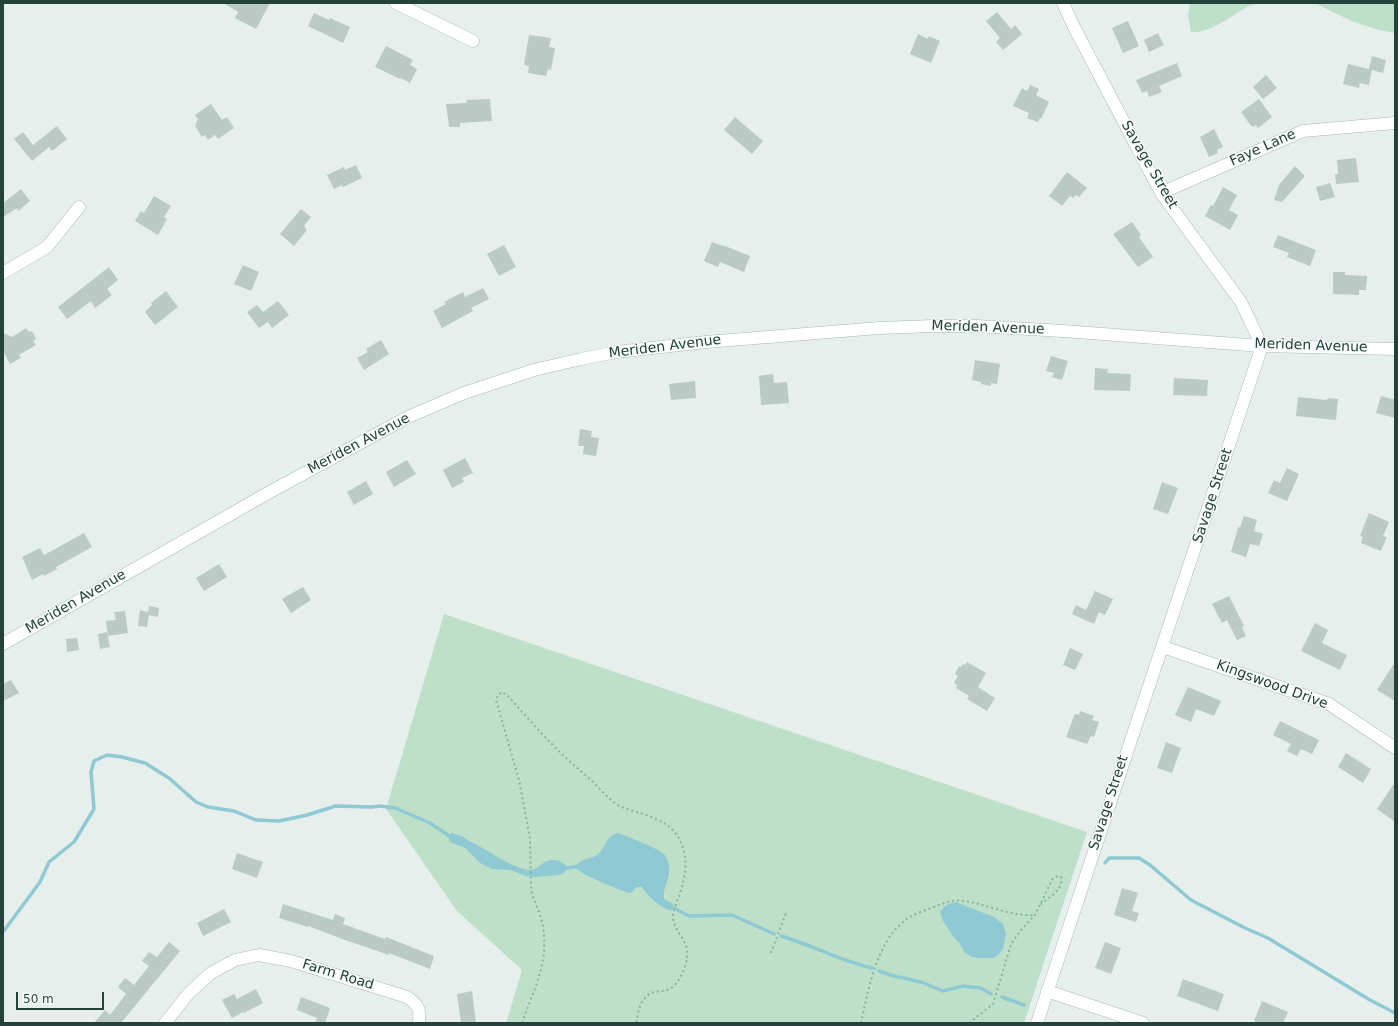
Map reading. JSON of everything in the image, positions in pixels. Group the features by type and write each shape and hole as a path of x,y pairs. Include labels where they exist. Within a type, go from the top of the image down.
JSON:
{"street":[{"path":"396,3 473,42"},
{"name":"Savage Street","path":"1037,1023 1135,725 1218,483 1262,346 1241,302 1161,193 1063,3"},
{"name":"Faye Lane","path":"1161,193 1303,131 1395,123"},
{"path":"3,273 48,247 79,207"},
{"name":"Meriden Avenue","path":"3,644 380,431 451,398 542,368 616,352 879,328 933,326 977,326 1063,330 1262,346 1395,349"},
{"name":"Kingswood Drive","path":"1163,647 1329,704 1395,748"},
{"name":"Farm Road","path":"165,1023 189,993 211,973 235,960 259,955 273,956 395,992 407,997 414,1002 419,1010 419,1023"},
{"path":"1047,991 1143,1023"}],"path":[{"path":"522,1023 531,995 540,978 544,953 543,928 533,898 530,838 519,780 496,700 498,695 502,692 507,695 554,745 607,796 618,805 658,820 677,835 684,850 686,866 684,880 673,914 676,927 685,942 687,958 679,980 673,986 668,990 655,991 645,997 641,1003 636,1023"},
{"path":"969,1023 993,1004 1011,944 1015,937 1035,915 1053,878 1058,876 1061,877 1062,884 1059,889 1040,905"},
{"path":"861,1023 872,978 890,936 902,923 916,913 949,901 965,901 1008,911 1018,915 1035,915"},
{"path":"770,953 786,913"}],"green space":[{"path":"1190,3 1265,3 1249,6 1220,24 1205,30 1191,32 1188,16"},
{"path":"1314,3 1395,3 1395,33 1379,30 1354,22"},
{"path":"444,614 1087,832 1024,1023 506,1023 522,970 457,911 386,809"}],"water":[{"path":"452,833 462,836 520,868 533,870 545,862 554,860 563,863 567,868 563,874 535,877 526,876 510,870 492,869 480,863 465,848 450,842 448,836"},
{"path":"618,833 648,845 664,854 669,870 664,899 673,904 671,911 662,907 648,895 642,887 637,887 629,893 591,878 575,867 582,861 597,855 608,839 614,834"},
{"path":"956,902 994,917 1003,924 1006,933 1003,949 997,956 993,958 979,958 972,957 965,953 943,921 940,912 947,905"}],"building":[{"path":"223,3 270,3 256,29 235,18 238,12"},
{"path":"997,12 1011,29 1015,25 1022,34 1003,50 996,42 1000,38 986,21"},
{"path":"314,13 350,27 343,43 308,26"},
{"path":"1128,21 1139,46 1123,53 1112,28"},
{"path":"1158,33 1164,45 1149,52 1144,40"},
{"path":"918,34 928,39 929,36 940,41 931,63 910,54"},
{"path":"529,35 551,38 549,47 555,48 551,70 548,69 546,76 528,73 529,66 524,65"},
{"path":"386,46 413,60 410,65 417,69 410,83 375,67"},
{"path":"1372,56 1386,60 1383,73 1372,70 1369,85 1360,83 1359,88 1343,84 1348,64 1369,69"},
{"path":"1177,63 1182,76 1159,86 1162,92 1149,97 1147,91 1142,93 1136,80"},
{"path":"1266,75 1277,88 1263,99 1253,87"},
{"path":"1030,85 1039,89 1036,95 1049,102 1038,122 1027,118 1029,113 1013,106 1022,88 1027,91"},
{"path":"490,99 492,121 460,123 460,127 449,127 446,104 467,103 466,100"},
{"path":"1259,99 1272,117 1258,128 1256,125 1252,127 1241,112"},
{"path":"211,104 222,120 227,117 234,128 218,139 215,135 208,140 205,135 202,137 195,126 198,119 195,115"},
{"path":"735,117 763,141 752,154 724,130"},
{"path":"57,126 67,139 52,151 49,147 32,161 14,139 23,132 33,145"},
{"path":"1214,129 1223,147 1217,150 1218,153 1209,157 1200,137"},
{"path":"1356,158 1359,182 1336,184 1335,174 1338,174 1337,160"},
{"path":"356,165 362,178 343,187 342,185 334,189 327,175 344,167 345,170"},
{"path":"1295,166 1305,176 1282,202 1274,200 1279,185"},
{"path":"1067,172 1087,188 1079,197 1076,195 1073,198 1070,196 1062,206 1049,196"},
{"path":"1330,183 1335,197 1320,201 1316,187"},
{"path":"1223,187 1237,195 1229,210 1238,215 1230,230 1205,216 1211,205 1213,206"},
{"path":"21,189 30,201 18,211 17,208 3,217 3,203"},
{"path":"154,196 171,206 164,217 167,219 158,235 135,221 141,211 144,213"},
{"path":"301,209 311,217 304,226 307,230 294,246 280,234"},
{"path":"1132,222 1141,235 1139,237 1153,257 1138,267 1113,234"},
{"path":"1278,235 1316,250 1310,266 1287,257 1289,253 1273,247"},
{"path":"712,242 750,256 744,272 720,262 718,267 704,261"},
{"path":"504,245 516,267 499,276 487,254"},
{"path":"243,265 259,272 251,291 234,284"},
{"path":"109,267 118,280 107,289 112,295 95,308 91,301 67,319 58,307"},
{"path":"1333,272 1345,272 1345,275 1367,276 1366,290 1359,290 1359,295 1333,294"},
{"path":"483,288 489,299 471,308 473,311 442,328 433,311 446,304 444,302 463,292 465,297"},
{"path":"166,291 178,307 155,325 145,312 152,305 151,303"},
{"path":"278,301 289,315 272,328 268,322 259,328 247,312 257,305 263,312"},
{"path":"26,328 29,332 32,331 36,339 33,341 36,345 19,355 21,358 10,364 3,351 3,333 12,337"},
{"path":"381,340 389,354 364,370 357,358 368,352 366,349"},
{"path":"1051,356 1068,361 1062,380 1052,377 1054,373 1046,371"},
{"path":"975,360 1000,364 997,384 991,383 991,386 972,380"},
{"path":"1095,368 1108,369 1107,373 1131,374 1130,391 1094,390"},
{"path":"773,374 774,383 787,382 789,403 761,405 759,376"},
{"path":"1174,378 1208,380 1207,396 1173,395"},
{"path":"695,381 696,398 671,400 669,384"},
{"path":"1381,396 1395,400 1395,418 1376,413"},
{"path":"1298,397 1327,400 1328,398 1338,399 1336,420 1296,416"},
{"path":"580,429 592,431 591,437 599,438 596,456 583,454 584,446 578,446"},
{"path":"465,458 473,473 462,478 464,482 452,488 443,470"},
{"path":"407,460 416,474 394,487 386,472"},
{"path":"1287,468 1299,474 1287,501 1268,493 1274,480 1280,483"},
{"path":"366,481 373,494 354,505 347,492"},
{"path":"1162,482 1178,488 1168,514 1153,509"},
{"path":"1369,513 1389,522 1383,536 1387,537 1381,551 1361,543 1363,537 1360,536"},
{"path":"1244,516 1257,520 1254,531 1263,534 1259,546 1250,544 1246,557 1231,552 1238,528 1240,527"},
{"path":"84,533 92,547 56,567 57,569 32,580 22,557 40,548 44,555"},
{"path":"219,564 227,577 204,591 196,578"},
{"path":"303,587 311,600 291,613 282,599"},
{"path":"1095,591 1113,599 1105,615 1099,612 1094,624 1072,614 1076,605 1086,610"},
{"path":"1229,596 1244,626 1242,627 1246,636 1237,640 1227,620 1222,623 1212,604"},
{"path":"149,606 159,608 158,617 149,615 147,627 138,626 140,610 148,612"},
{"path":"125,611 128,633 108,636 106,621 116,620 114,612"},
{"path":"1315,623 1328,630 1322,643 1347,655 1340,670 1301,651"},
{"path":"107,632 110,647 100,649 98,634"},
{"path":"77,638 79,650 67,652 66,639"},
{"path":"1070,648 1083,654 1075,670 1063,665"},
{"path":"967,662 986,673 978,687 995,698 987,711 967,699 969,696 956,688 957,685 954,683 958,676 955,674 959,666 961,667 963,664 965,665"},
{"path":"1395,662 1395,701 1377,690"},
{"path":"11,680 19,693 3,701 3,684"},
{"path":"1188,687 1221,701 1214,716 1196,709 1191,722 1175,715"},
{"path":"1080,711 1094,716 1092,720 1099,722 1094,737 1091,736 1087,744 1066,737 1075,714 1079,715"},
{"path":"1280,721 1319,740 1312,754 1301,749 1297,756 1287,751 1291,744 1273,735"},
{"path":"1166,742 1181,748 1172,773 1157,768"},
{"path":"1346,753 1371,769 1363,783 1338,767"},
{"path":"1395,782 1395,822 1377,809"},
{"path":"237,853 263,862 257,878 232,869"},
{"path":"1122,888 1138,893 1132,911 1139,913 1136,922 1114,915"},
{"path":"283,904 333,920 335,914 345,918 343,924 385,939 386,937 434,956 430,969 389,953 389,955 308,926 279,918"},
{"path":"224,909 231,922 203,936 197,923"},
{"path":"169,942 180,951 121,1023 94,1023 105,1010 110,1015 126,994 118,987 125,978 134,985 149,966 142,961 149,952 157,957"},
{"path":"1105,942 1121,948 1111,974 1095,968"},
{"path":"1183,979 1224,994 1218,1011 1177,996"},
{"path":"256,989 263,1003 232,1018 222,1000 234,994 237,999"},
{"path":"472,991 476,1023 461,1023 457,994"},
{"path":"301,997 330,1008 325,1023 315,1023 317,1018 297,1010"},
{"path":"1262,1001 1288,1012 1283,1023 1260,1023 1254,1021"}],"waterway":[{"path":"3,932 40,882 49,862 74,842 94,809 91,772 94,761 107,755 145,763 169,778 196,802 208,807 234,811 256,820 279,821 307,815 336,806 380,806 395,808 430,823 452,838"},
{"path":"1105,863 1109,858 1139,858 1150,865 1191,900 1245,928 1268,938 1370,1000 1395,1013"},
{"path":"562,869 580,866"},
{"path":"668,905 689,916 732,915 774,934"},
{"path":"781,936 872,968"},
{"path":"879,971 921,982 943,991 963,986 981,988 991,994"},
{"path":"1002,997 1024,1005"}]}
